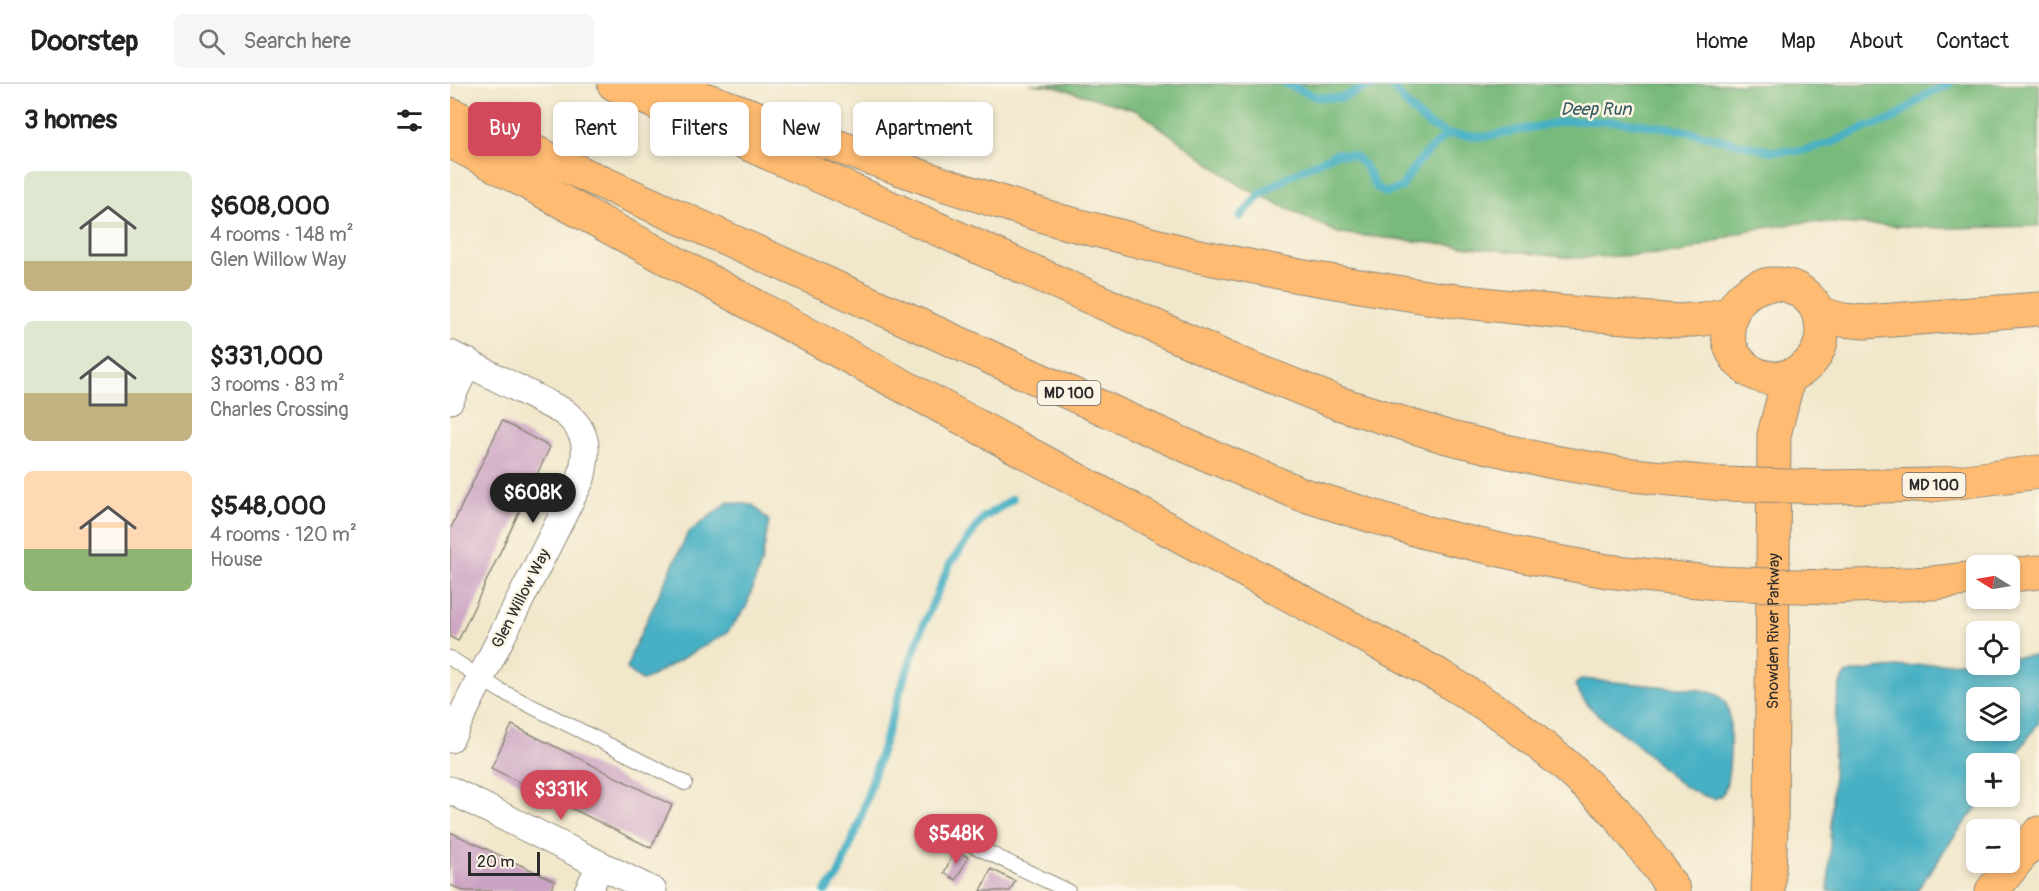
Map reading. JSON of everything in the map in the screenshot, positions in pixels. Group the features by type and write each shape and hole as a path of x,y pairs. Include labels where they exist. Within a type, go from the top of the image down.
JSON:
{"main road":[{"name":"MD 100","path":"614,84 1215,353 1338,403 1447,437 1548,461 1623,474 1721,484 1829,487 1932,485 2039,472"},
{"path":"662,84 946,185 1060,221 1194,255 1299,276 1415,295 1558,312 1678,321 1704,320 1732,313 1740,300 1752,290 1767,285 1783,285 1797,290 1809,300 1818,313 1821,328 1817,351 1803,369 1789,376 1774,378 1759,376 1752,372"},
{"name":"MD 100","path":"450,114 1176,441 1301,494 1424,531 1530,557 1607,571 1717,583 1827,587 1966,579"},
{"path":"450,141 1438,675 1504,716 1564,764 1614,810 1660,869 1674,891"},
{"path":"1818,313 1842,320 1865,322 2039,309"},
{"name":"Snowden River Parkway","path":"1732,313 1728,328 1729,343 1735,357 1752,372 1774,435"},
{"name":"Snowden River Parkway","path":"1768,891 1771,829 1774,435 1789,376"},
{"path":"2020,574 2039,572"},
{"name":"Snowden River Parkway","path":"1771,829 1778,891"},
{"path":"1992,891 2039,833"}],"street":[{"path":"450,400 459,358"},
{"name":"Glen Willow Way","path":"450,739 581,479 586,461 586,445 582,432 575,421 564,412 459,358"},
{"path":"450,790 653,891"},
{"path":"588,891 600,866"}],"lane":[{"path":"450,658 501,691 685,783"},
{"path":"966,842 1068,891"}],"green space":[{"path":"1029,84 2039,84 2039,226 1944,228 1807,222 1749,230 1681,253 1574,258 1338,233 1241,186 1138,111 1053,86"}],"water":[{"path":"728,502 753,505 769,521 762,561 746,608 727,633 643,681 627,669 632,652 688,533"},
{"path":"2039,656 2039,722 2018,753 1966,753 1966,807 1977,807 1966,819 1917,891 1828,891 1836,706 1840,684 1847,673 1966,661 1966,675 2020,675 2020,657"},
{"path":"1581,679 1702,690 1719,696 1726,704 1730,721 1728,776 1722,794 1715,799 1706,797 1675,780 1639,746 1594,712 1575,685"}],"building":[{"path":"502,421 550,447 458,641 450,637 450,530"},
{"path":"512,725 672,805 651,848 491,768"},
{"path":"450,832 555,881 550,891 463,891 450,885"},
{"path":"955,850 968,857 956,880 944,873"},
{"path":"991,869 1015,881 1010,891 981,891"}],"waterway":[{"name":"Deep Run","path":"1286,84 1317,97 1341,98 1366,87 1390,84 1406,104 1427,124 1448,134 1484,137 1565,121 1615,121 1672,128 1770,151 1801,151 1831,143 1893,119 1926,95 1949,84"},
{"path":"1240,217 1262,193 1291,175 1337,153 1355,156 1365,166 1375,186 1385,193 1402,187 1422,158 1448,134"},
{"path":"825,891 837,878 858,826 904,679 924,623 950,564 983,518 1013,499"}]}
